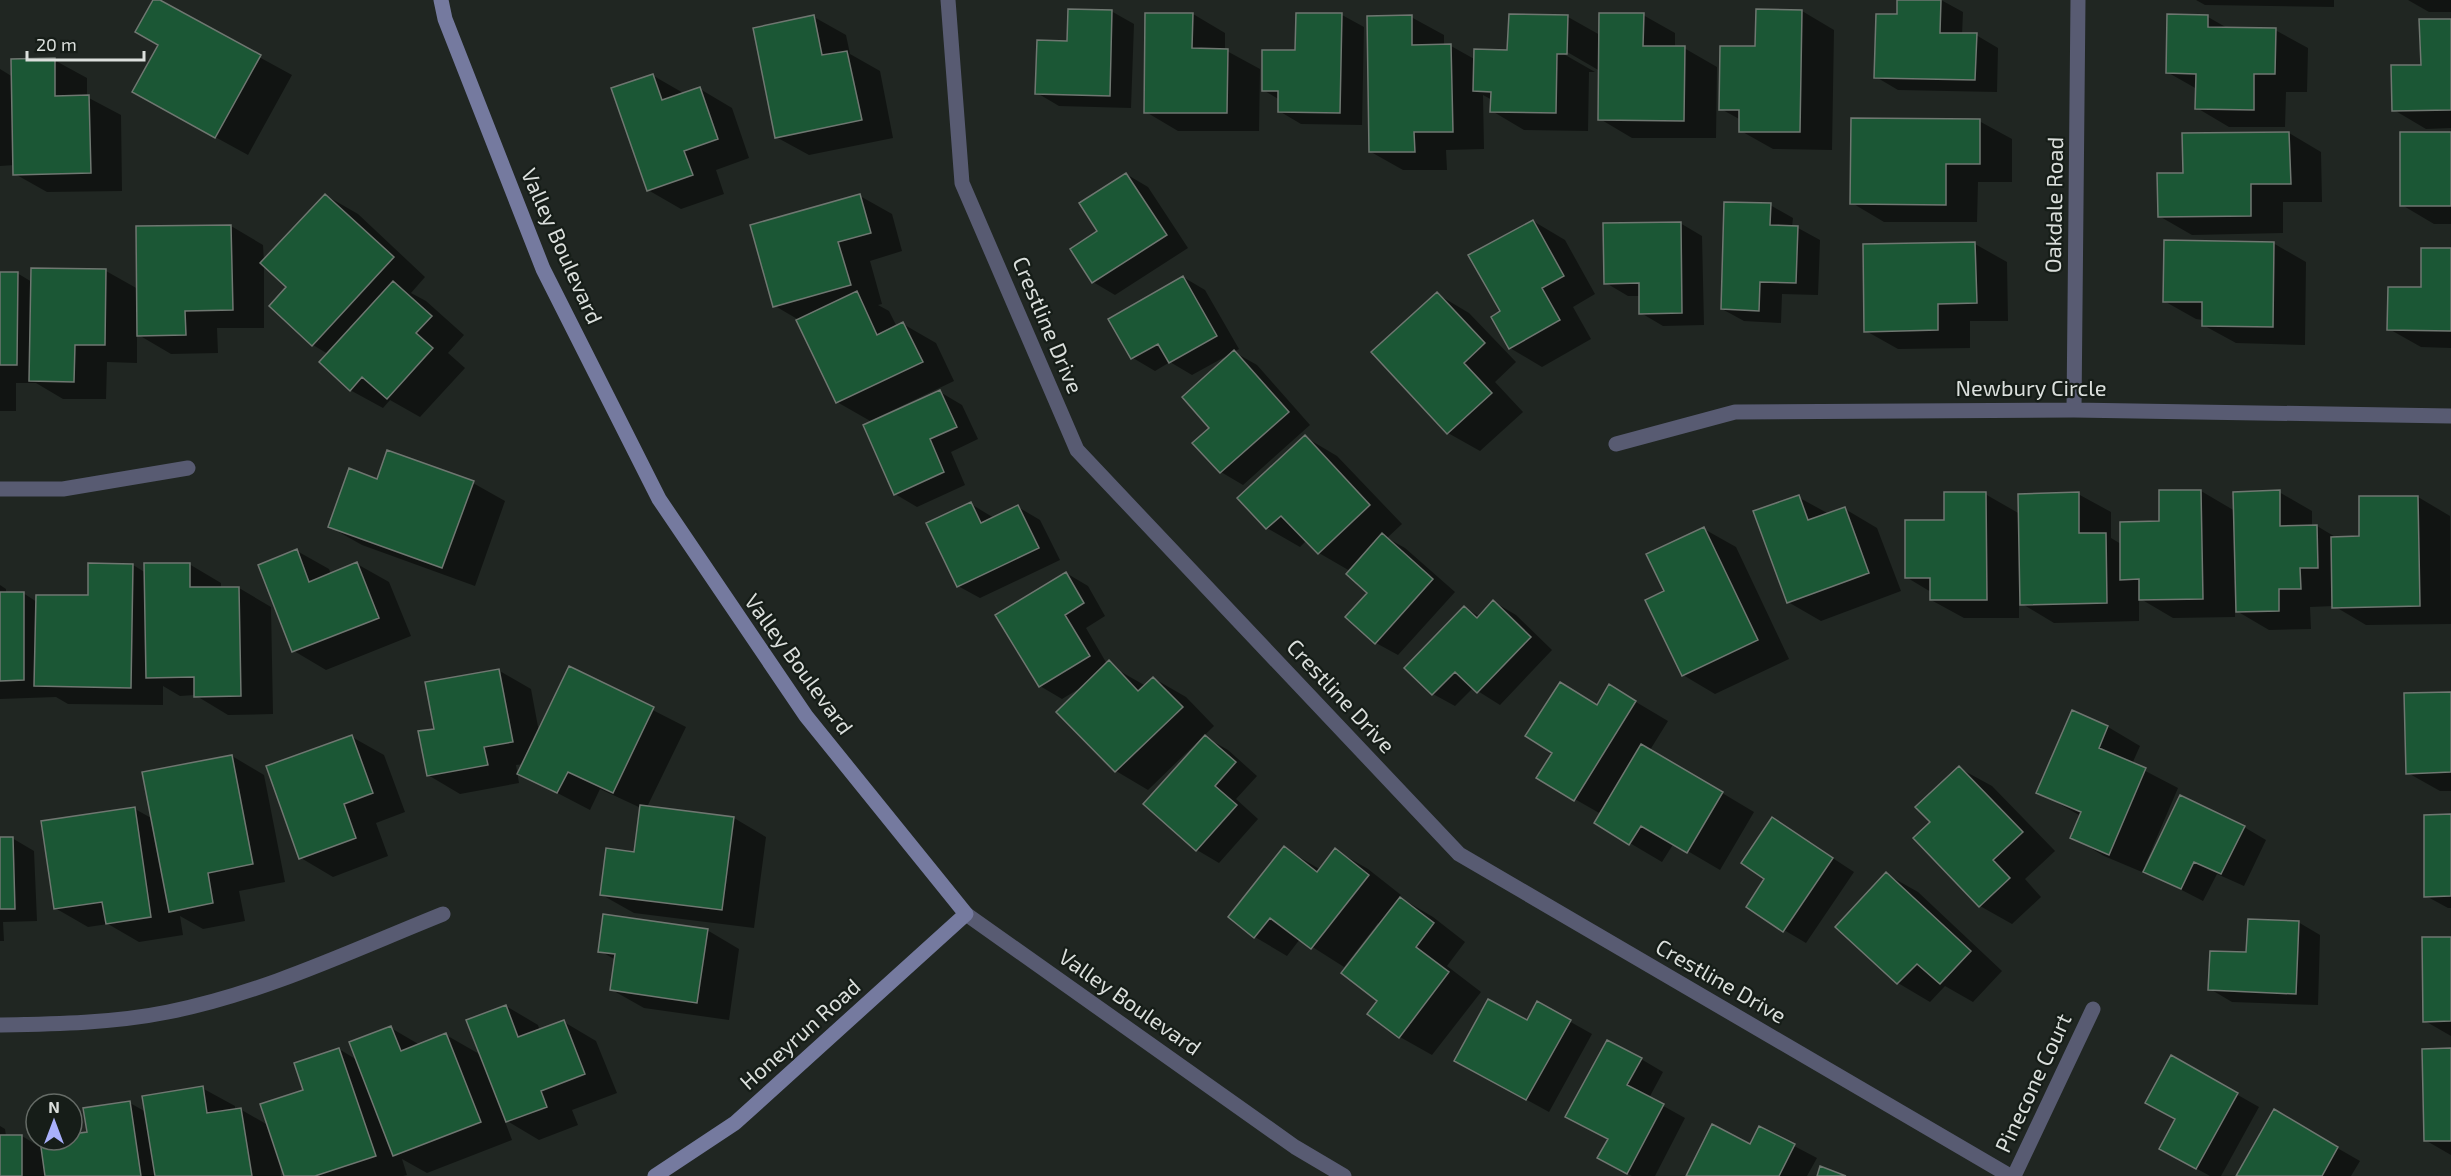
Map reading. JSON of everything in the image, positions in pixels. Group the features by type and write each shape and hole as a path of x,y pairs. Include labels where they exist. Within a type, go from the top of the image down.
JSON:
{"street":[{"name":"Valley Boulevard","path":"441,0 445,19 543,269 659,499 806,716 966,914 1295,1147 1344,1176"},
{"name":"Crestline Drive","path":"948,0 962,183 1077,450 1459,854 2012,1176"},
{"name":"Oakdale Road","path":"2074,410 2078,0"},
{"name":"Newbury Circle","path":"1616,444 1736,412 2074,410 2451,416"},
{"path":"0,489 63,489 188,468"},
{"path":"0,1024 63,1024 168,1012 274,983 443,914"},
{"name":"Honeyrun Road","path":"655,1176 735,1122 966,914"},
{"name":"Pinecone Court","path":"2012,1176 2093,1009"}],"building":[{"path":"153,0 160,0 261,55 215,138 132,92 158,45 135,32"},
{"path":"1897,0 1941,0 1940,33 1977,33 1975,80 1874,78 1876,14 1897,14"},
{"path":"1068,9 1112,10 1110,96 1035,94 1037,40 1067,41"},
{"path":"1756,9 1802,10 1800,132 1739,132 1739,110 1719,110 1720,46 1755,46"},
{"path":"1145,13 1193,13 1192,48 1228,49 1227,113 1144,113"},
{"path":"1296,13 1342,13 1340,113 1278,112 1278,91 1262,91 1262,50 1295,50"},
{"path":"1599,13 1644,13 1643,46 1685,46 1684,121 1598,120"},
{"path":"1509,14 1568,15 1567,54 1557,54 1556,113 1490,112 1491,92 1473,91 1474,49 1507,50"},
{"path":"2167,14 2208,15 2208,27 2276,28 2275,74 2254,74 2254,110 2195,109 2196,74 2166,73"},
{"path":"814,15 822,55 847,51 862,120 775,138 753,28"},
{"path":"1412,15 1412,45 1451,44 1453,132 1414,132 1415,152 1369,152 1367,16"},
{"path":"2419,19 2451,19 2451,110 2392,111 2391,65 2421,65"},
{"path":"55,58 55,96 89,95 91,173 13,175 11,59"},
{"path":"653,74 662,100 700,87 718,139 684,151 693,175 647,191 611,88"},
{"path":"1851,118 1980,119 1980,164 1946,164 1946,205 1850,204"},
{"path":"2289,132 2291,184 2251,184 2251,216 2158,217 2157,173 2183,173 2182,133"},
{"path":"2400,132 2451,132 2451,206 2400,206"},
{"path":"1126,173 1167,235 1092,283 1070,249 1097,231 1079,203"},
{"path":"325,194 394,257 312,346 269,306 286,287 260,263"},
{"path":"860,194 871,233 838,242 851,285 773,307 750,225"},
{"path":"1724,202 1771,203 1770,225 1798,226 1796,283 1760,282 1759,311 1721,309"},
{"path":"1533,220 1564,276 1542,288 1560,320 1509,349 1491,317 1500,311 1468,255"},
{"path":"1681,222 1682,313 1639,314 1639,283 1604,284 1603,223"},
{"path":"231,225 233,310 185,311 186,335 137,336 136,226"},
{"path":"2164,240 2274,242 2273,327 2202,326 2202,302 2163,302"},
{"path":"1975,242 1977,303 1938,304 1938,330 1864,332 1863,244"},
{"path":"2421,248 2451,248 2451,331 2387,330 2388,287 2421,287"},
{"path":"31,268 106,269 105,345 75,345 74,382 29,381"},
{"path":"0,272 18,272 17,365 0,365"},
{"path":"1183,276 1217,336 1169,363 1158,344 1131,359 1108,319"},
{"path":"393,281 432,316 416,333 433,348 387,399 362,377 350,391 319,362"},
{"path":"857,291 877,335 903,322 923,362 836,403 796,320"},
{"path":"1437,292 1485,343 1464,363 1492,393 1447,434 1371,352"},
{"path":"1234,350 1289,412 1220,473 1192,443 1209,428 1182,397"},
{"path":"940,390 957,427 930,439 944,472 894,495 863,425"},
{"path":"1305,435 1370,505 1318,554 1281,516 1266,529 1237,498"},
{"path":"387,450 474,481 442,568 328,527 349,468 377,479"},
{"path":"2159,490 2201,490 2203,599 2139,600 2139,579 2120,580 2120,522 2159,521"},
{"path":"2280,490 2280,526 2317,525 2318,568 2300,568 2301,589 2279,589 2279,611 2236,612 2233,492"},
{"path":"1944,492 1986,492 1987,600 1930,600 1930,578 1905,578 1905,520 1944,520"},
{"path":"2079,492 2079,533 2106,533 2107,603 2020,605 2018,494"},
{"path":"1799,495 1808,520 1845,507 1869,573 1787,603 1753,511"},
{"path":"2359,496 2418,496 2420,606 2332,608 2331,537 2359,536"},
{"path":"971,502 981,523 1018,505 1039,548 957,587 926,523"},
{"path":"1704,527 1758,640 1682,676 1645,600 1664,591 1646,554"},
{"path":"1382,533 1433,579 1375,644 1345,617 1367,593 1346,574"},
{"path":"297,549 309,582 357,562 379,618 292,652 258,565"},
{"path":"88,563 133,564 131,688 34,686 36,595 88,595"},
{"path":"144,563 190,563 190,587 239,587 241,696 194,697 194,677 146,678"},
{"path":"1066,572 1084,603 1065,615 1090,656 1039,687 995,615"},
{"path":"0,592 24,592 24,680 0,681"},
{"path":"1493,600 1531,637 1477,693 1455,672 1432,695 1404,668 1464,606 1477,618"},
{"path":"1109,660 1138,691 1153,677 1183,707 1115,772 1056,712"},
{"path":"569,666 654,707 613,793 568,772 557,793 517,774"},
{"path":"499,669 513,742 484,747 488,765 427,776 418,731 434,729 425,682"},
{"path":"1560,682 1597,705 1609,684 1636,701 1574,801 1536,778 1552,753 1525,736"},
{"path":"2451,692 2451,772 2406,774 2404,693"},
{"path":"2072,710 2108,726 2099,748 2146,768 2109,855 2070,838 2081,812 2036,793"},
{"path":"352,735 373,793 344,804 356,838 299,859 266,766"},
{"path":"1205,735 1236,762 1215,786 1237,805 1196,851 1143,804"},
{"path":"1641,744 1723,792 1687,853 1641,826 1629,845 1594,823"},
{"path":"232,755 253,864 208,873 213,903 169,912 142,772"},
{"path":"1959,766 2023,832 1993,860 2010,878 1979,907 1913,838 1930,822 1915,807"},
{"path":"2180,795 2245,826 2221,874 2194,862 2181,889 2143,872"},
{"path":"640,805 734,817 722,910 600,895 606,848 634,852"},
{"path":"135,807 151,917 106,924 102,902 54,909 41,821"},
{"path":"2451,814 2451,896 2424,897 2424,815"},
{"path":"1772,817 1833,858 1783,932 1746,907 1764,879 1741,863"},
{"path":"0,837 13,837 15,909 0,909"},
{"path":"1284,846 1317,872 1335,848 1369,875 1311,949 1270,918 1254,938 1228,917"},
{"path":"1886,872 1971,951 1940,984 1917,964 1897,984 1835,927"},
{"path":"1400,897 1434,923 1416,947 1449,972 1399,1038 1367,1014 1377,1001 1341,973"},
{"path":"603,914 708,929 697,1003 610,990 615,954 598,952"},
{"path":"2248,919 2299,921 2296,994 2208,990 2210,951 2246,952"},
{"path":"2422,937 2451,937 2451,1021 2423,1022"},
{"path":"1488,999 1527,1020 1537,1001 1571,1020 1526,1100 1454,1061"},
{"path":"506,1005 518,1037 564,1020 585,1074 541,1091 547,1107 506,1122 466,1020"},
{"path":"391,1026 401,1051 446,1033 481,1122 393,1156 349,1042"},
{"path":"1607,1040 1642,1058 1627,1085 1664,1104 1627,1174 1597,1158 1608,1139 1565,1117"},
{"path":"339,1048 376,1156 315,1176 284,1176 260,1104 303,1090 294,1063"},
{"path":"2451,1048 2451,1141 2424,1141 2422,1049"},
{"path":"2171,1055 2238,1093 2196,1169 2159,1149 2175,1119 2145,1103"},
{"path":"203,1086 207,1113 241,1108 252,1176 155,1176 142,1096"},
{"path":"130,1101 141,1176 45,1176 42,1152 84,1152 84,1132 87,1132 84,1108"},
{"path":"2274,1109 2338,1147 2322,1176 2236,1176"},
{"path":"1712,1124 1750,1144 1759,1126 1795,1144 1779,1176 1686,1176"},
{"path":"0,1135 22,1135 22,1176 0,1176"},
{"path":"1820,1166 1846,1176 1817,1176"}]}
